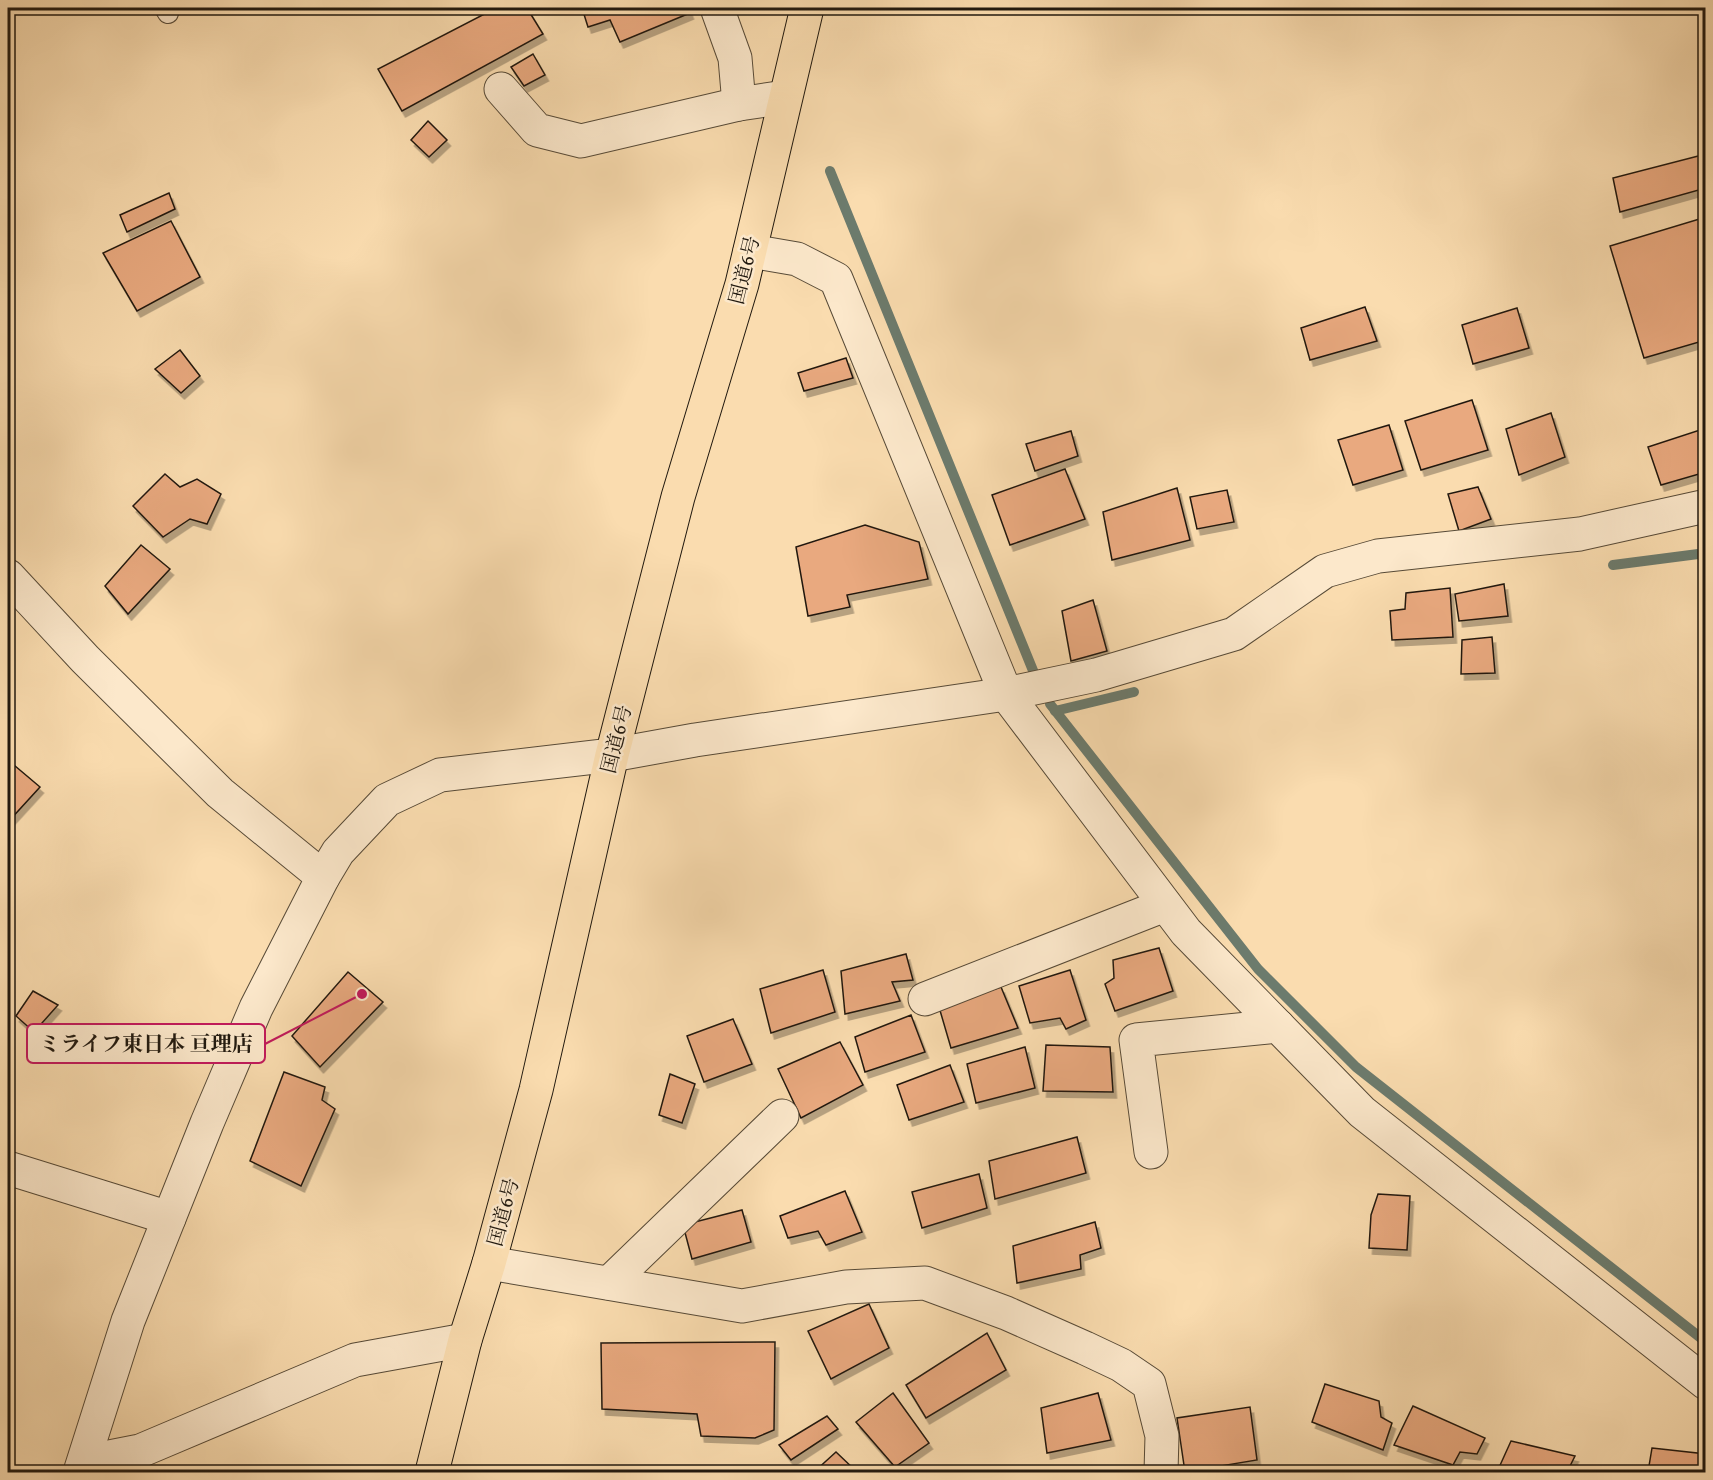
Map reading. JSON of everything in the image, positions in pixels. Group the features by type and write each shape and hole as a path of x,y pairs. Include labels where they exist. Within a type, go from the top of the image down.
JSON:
{"highway":[{"name":"国道6号","path":"432,1473 465,1340 489,1263 536,1090 612,755 678,496 742,284 807,8"}],"street":[{"path":"717,8 735,58 739,104"},
{"path":"501,88 537,130 580,141 739,104 785,97"},
{"path":"750,251 797,259 836,279 1006,694 1186,932 1362,1112 1706,1383"},
{"path":"82,1467 128,1322 256,1008 338,852 387,800 440,775 612,755 695,740 1006,694 1096,675 1234,634 1326,571 1378,556 1580,534 1706,507"},
{"path":"8,576 85,659 220,793 323,877"},
{"path":"926,999 1165,905"},
{"path":"1151,1152 1136,1040 1278,1026"},
{"path":"609,1283 782,1116"},
{"path":"8,1168 169,1218"},
{"path":"489,1263 742,1306 846,1287 925,1283 1006,1313 1065,1339 1121,1365 1149,1384 1162,1436 1161,1473"},
{"path":"82,1467 140,1451 355,1360 465,1340"}],"building":[{"path":"496,8 527,8 543,34 402,111 378,69"},
{"path":"582,8 688,8 690,13 620,42 610,20 588,27"},
{"path":"533,54 545,75 524,86 511,67"},
{"path":"428,121 447,140 429,157 411,140"},
{"path":"1706,154 1706,188 1620,212 1613,178"},
{"path":"169,193 175,209 127,232 120,215"},
{"path":"1706,217 1706,340 1644,358 1610,246"},
{"path":"171,221 200,277 137,311 103,253"},
{"path":"1365,307 1377,341 1310,360 1301,328"},
{"path":"1517,308 1529,348 1473,364 1462,325"},
{"path":"180,350 200,376 181,393 155,369"},
{"path":"846,358 853,378 804,391 798,373"},
{"path":"1472,400 1488,450 1421,470 1405,421"},
{"path":"1551,413 1565,457 1519,475 1506,429"},
{"path":"1389,425 1403,470 1353,485 1338,440"},
{"path":"1706,428 1706,472 1661,485 1648,447"},
{"path":"1071,431 1078,456 1035,471 1026,444"},
{"path":"1065,469 1085,519 1010,545 992,495"},
{"path":"165,474 180,487 197,479 221,494 207,524 190,519 163,537 133,506"},
{"path":"1478,487 1491,519 1459,531 1448,494"},
{"path":"1177,488 1190,540 1112,560 1103,512"},
{"path":"1227,490 1234,522 1197,529 1190,497"},
{"path":"865,525 919,542 928,579 847,595 850,607 808,616 796,547"},
{"path":"141,545 170,569 128,614 105,586"},
{"path":"1504,584 1508,616 1459,621 1455,594"},
{"path":"1450,588 1453,637 1392,640 1390,611 1405,609 1406,593"},
{"path":"1093,600 1107,651 1071,661 1062,611"},
{"path":"1492,637 1495,673 1461,674 1462,640"},
{"path":"8,760 40,787 8,822"},
{"path":"1159,948 1173,991 1115,1011 1105,984 1114,978 1113,960"},
{"path":"906,954 913,980 892,982 900,1001 845,1014 841,971"},
{"path":"823,970 835,1012 771,1033 760,989"},
{"path":"1070,970 1086,1020 1066,1029 1060,1018 1030,1023 1019,986"},
{"path":"348,972 383,1002 320,1067 292,1036"},
{"path":"1001,987 1018,1028 951,1048 939,1007"},
{"path":"33,991 58,1005 34,1032 16,1016"},
{"path":"911,1015 925,1052 865,1072 855,1037"},
{"path":"733,1019 752,1064 704,1082 687,1036"},
{"path":"840,1042 863,1085 801,1118 778,1069"},
{"path":"1046,1045 1110,1047 1113,1092 1043,1091"},
{"path":"1025,1047 1035,1088 976,1103 967,1064"},
{"path":"950,1065 964,1102 909,1120 897,1085"},
{"path":"284,1072 325,1087 322,1100 335,1109 301,1186 250,1161"},
{"path":"670,1074 695,1084 682,1123 659,1115"},
{"path":"1077,1137 1086,1173 995,1199 989,1161"},
{"path":"979,1174 987,1208 922,1228 912,1192"},
{"path":"845,1191 862,1232 826,1245 818,1231 788,1238 780,1216"},
{"path":"1378,1194 1410,1196 1407,1250 1369,1248 1371,1215"},
{"path":"742,1210 751,1242 692,1259 683,1225"},
{"path":"1095,1222 1101,1248 1080,1255 1081,1269 1017,1283 1013,1246"},
{"path":"869,1304 889,1348 831,1379 808,1331"},
{"path":"987,1333 1006,1370 926,1418 906,1385"},
{"path":"775,1342 774,1430 755,1438 701,1436 697,1414 602,1409 601,1343"},
{"path":"1325,1384 1379,1401 1381,1417 1392,1423 1383,1450 1312,1422"},
{"path":"893,1393 929,1443 895,1467 856,1422"},
{"path":"1098,1393 1111,1440 1047,1453 1041,1408"},
{"path":"1413,1406 1485,1438 1477,1454 1460,1452 1453,1465 1394,1445"},
{"path":"1250,1407 1257,1460 1185,1472 1177,1418"},
{"path":"827,1416 838,1429 791,1460 779,1445"},
{"path":"1511,1441 1575,1456 1567,1472 1497,1472"},
{"path":"1652,1448 1706,1454 1706,1472 1648,1472"},
{"path":"836,1452 857,1472 814,1472"}],"waterway":[{"path":"830,171 1034,673"},
{"path":"1613,565 1706,553"},
{"path":"1055,711 1134,692"},
{"path":"1050,704 1258,969 1356,1067 1706,1342"}],"place":[{"name":"ミライフ東日本 亘理店","path":"362,994"}]}
